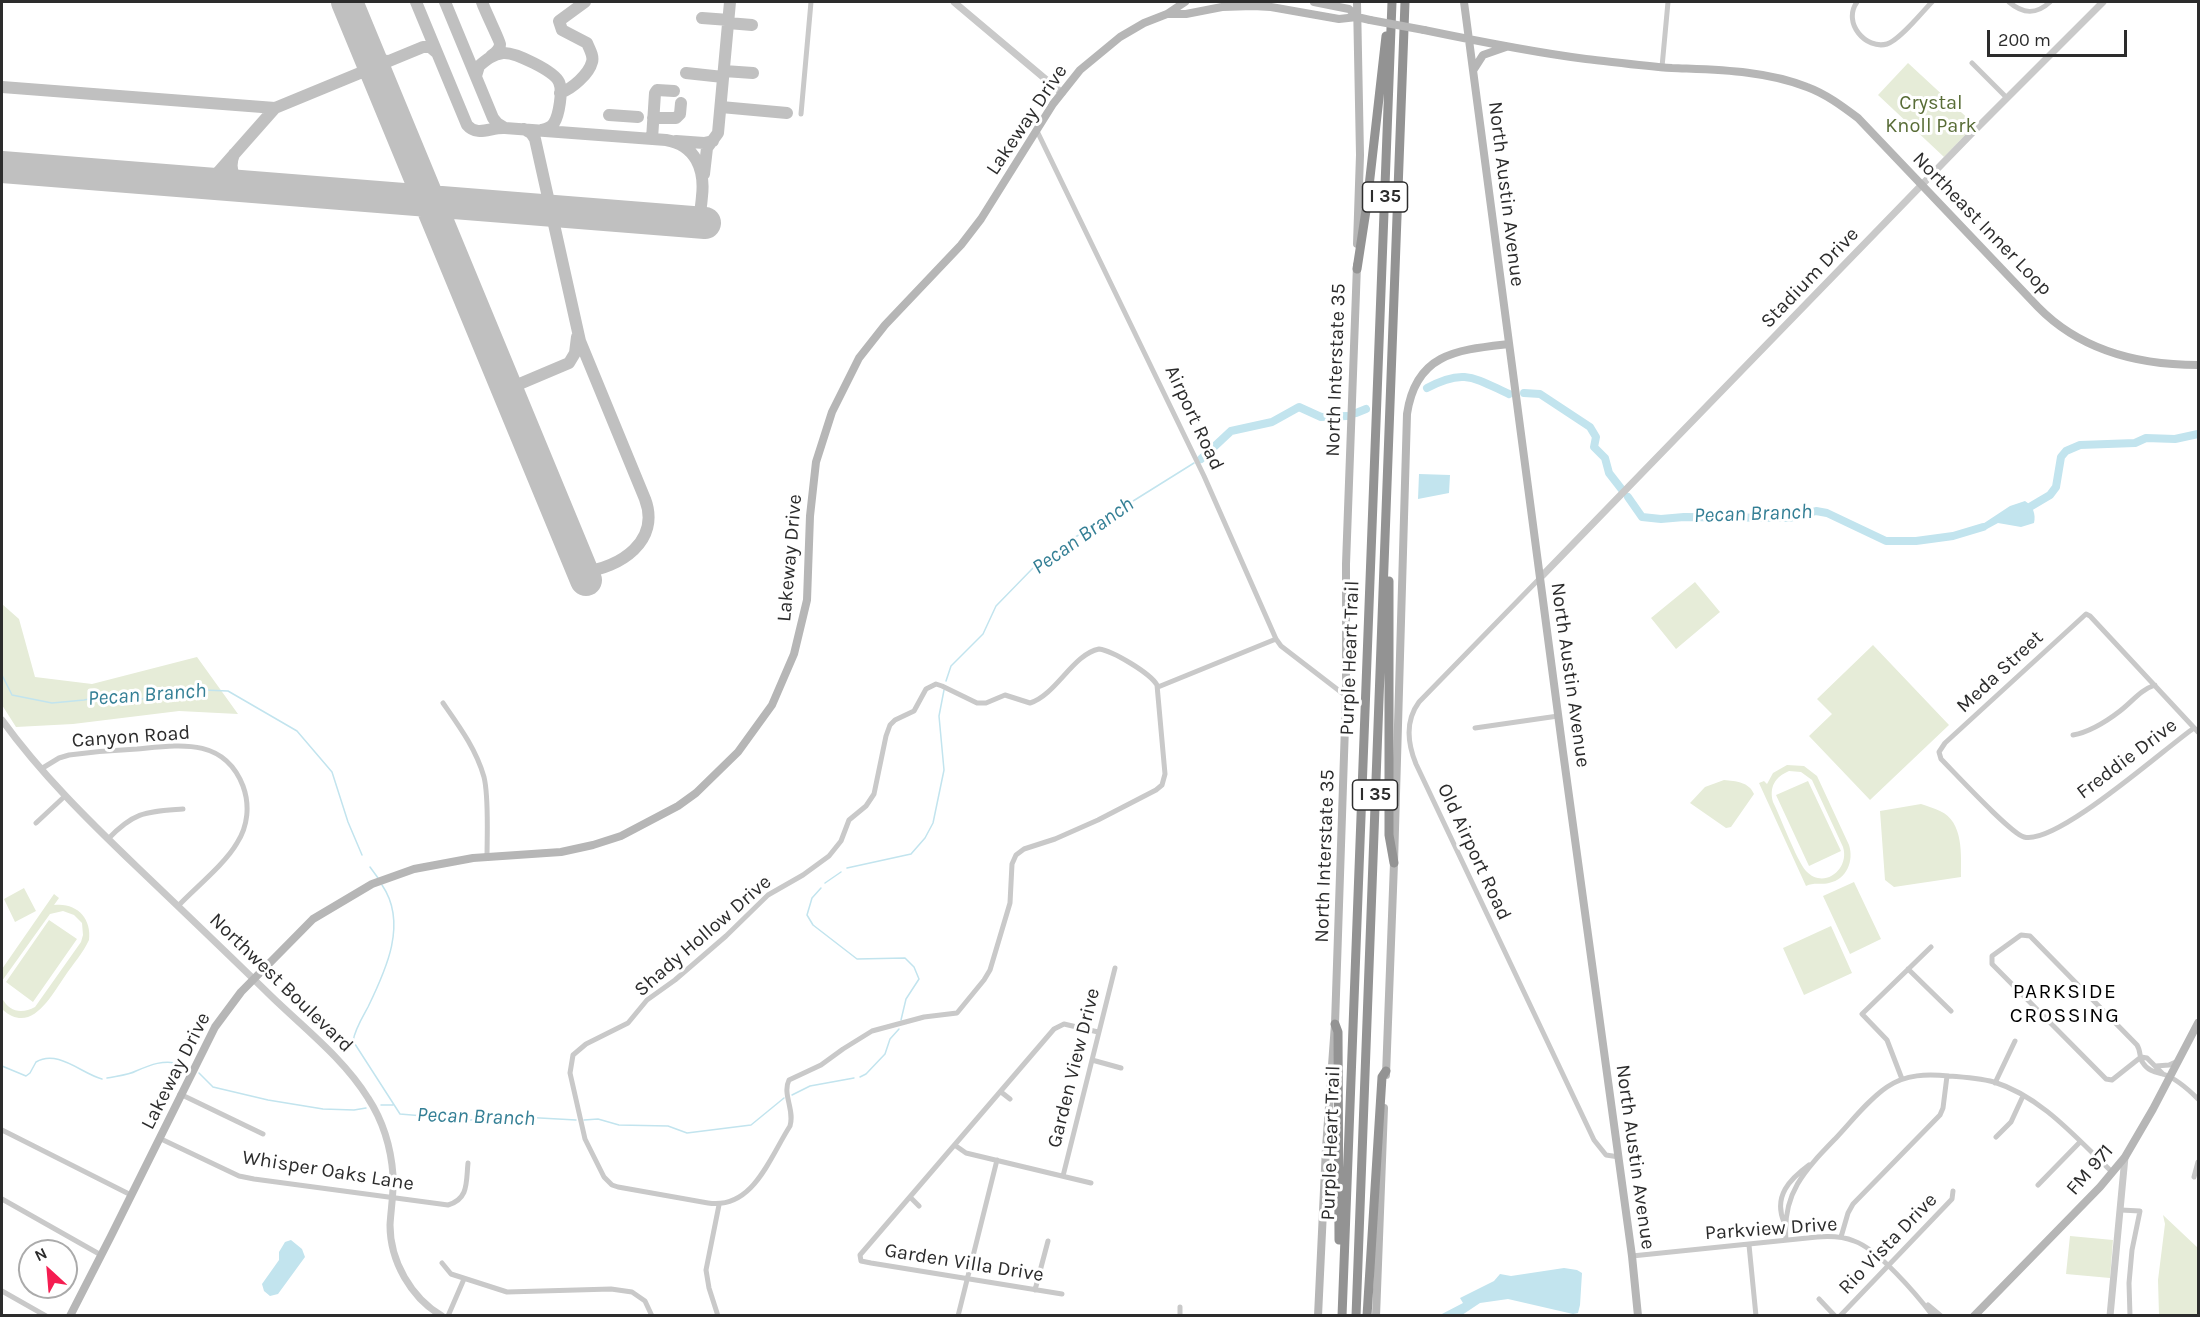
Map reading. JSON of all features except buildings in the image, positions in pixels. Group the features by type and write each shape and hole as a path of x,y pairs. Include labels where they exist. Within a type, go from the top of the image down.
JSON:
{"highway":[{"path":"1357,269 1392,2"},
{"name":"Purple Heart Trail","path":"1342,1316 1392,2"},
{"name":"Purple Heart Trail","path":"1356,1316 1405,2"},
{"path":"1386,512 1389,525 1389,835 1394,863"},
{"path":"1335,1024 1338,1032 1339,1292 1343,1302"},
{"path":"1367,1316 1382,1077 1386,1071"}],"main road":[{"name":"Lakeway Drive","path":"70,1316 215,1027 233,1001 313,919 372,884 391,877 446,862 561,852 593,845 629,832 655,820 696,793 724,767 754,732 772,705 784,680 803,623 807,600 810,516 816,462 825,430 837,398 868,345 961,245 981,219 1062,93 1087,63 1111,43 1185,2"},
{"name":"Lakeway Drive","path":"1314,2 1349,9 1357,17"},
{"path":"1340,7 1349,2"},
{"name":"North Interstate 35","path":"1318,1316 1325,1160 1335,1024 1346,696 1346,564 1360,155 1357,2"},
{"path":"1464,2 1470,39"},
{"name":"Lakeway Drive","path":"1167,14 1186,14 1222,7 1271,7 1339,19 1357,17 1470,39"},
{"name":"Northeast Inner Loop","path":"1470,39 1583,58 1662,67 1749,72 1808,87 1836,101 1858,118 2041,310 2078,339 2098,349 2134,360 2199,365"},
{"name":"North Austin Avenue","path":"1470,39 1558,716 1619,1157 1638,1316"},
{"path":"1473,71 1483,55 1507,47"},
{"path":"1376,1316 1394,863 1407,414 1410,396 1417,380 1439,358 1453,352 1509,344"},
{"name":"FM 971","path":"1974,1316 2125,1157 2166,1076 2179,1060 2199,1023"}],"street":[{"path":"801,114 811,2"},
{"path":"954,2 1062,93"},
{"path":"1662,67 1668,2"},
{"path":"1857,2 1850,15 1853,26 1869,42 1880,45 1892,41 1932,2"},
{"path":"2009,2 2019,9 2033,12 2050,2"},
{"name":"Stadium Drive","path":"1540,578 2103,2"},
{"path":"1972,63 2007,98"},
{"name":"Airport Road","path":"1037,131 1203,476 1276,639 1281,646 1346,696"},
{"name":"Old Airport Road","path":"1540,578 1419,702 1410,719 1409,740 1416,764 1594,1140 1606,1155 1619,1157"},
{"name":"Meda Street","path":"1939,752 1945,743 2083,615 2090,616 2155,685"},
{"path":"718,1316 706,1270 719,1205 734,1202 751,1187 790,1126 792,1116 787,1086 789,1080 821,1065 843,1048 872,1031 924,1017 952,1015 959,1011 984,980 991,967 1010,903 1012,864 1016,855 1024,849 1055,839 1098,820 1162,785 1165,774 1158,687 1276,639"},
{"name":"Shady Hollow Drive","path":"719,1205 618,1187 607,1181 585,1138 570,1073 571,1060 578,1050 628,1023 647,1000 726,937 768,895 803,875 829,856 841,841 849,820 866,806 874,794 886,736 892,723 914,711 926,689 938,685 951,688 977,703 986,703 1005,695 1013,696 1026,703 1034,702 1087,655 1099,649 1108,651 1152,678 1158,687"},
{"path":"2073,735 2102,723 2119,712 2143,690 2155,685 2197,730"},
{"path":"443,703 466,736 484,779 488,858"},
{"path":"1475,728 1558,716"},
{"name":"Northwest Boulevard","path":"2,720 65,796 347,1071 368,1098 381,1124 388,1147 393,1176 391,1235 401,1270 421,1299 442,1316"},
{"name":"Freddie Drive","path":"1939,752 1941,759 2010,828 2022,836 2034,838 2049,832 2117,790 2197,730"},
{"name":"Canyon Road","path":"41,769 69,755 177,745 202,748 229,764 239,777 246,793 247,817 242,836 230,853 178,906"},
{"path":"36,823 65,796"},
{"path":"108,839 123,824 142,814 183,809"},
{"path":"2166,1076 2151,1071 2141,1061 2140,1057 2138,1045 2030,936 2021,935 1992,956 1992,964 2106,1079 2112,1080 2140,1057 2146,1058 2166,1076 2190,1090 2199,1099"},
{"path":"1902,1079 1887,1040 1862,1014 1931,947"},
{"name":"Garden View Drive","path":"1063,1176 1115,968"},
{"path":"1908,969 1951,1011"},
{"path":"919,1206 911,1198 1059,1026 1068,1024 1098,1032"},
{"path":"1995,1083 2015,1041"},
{"path":"1092,1060 1121,1068"},
{"path":"2156,1066 2169,1065 2179,1060"},
{"path":"1786,1240 1785,1222 1780,1209 1785,1187 1815,1160 1878,1094 1902,1079 1925,1074 1995,1083 2023,1096 2048,1111 2112,1172"},
{"path":"1841,1237 1853,1204 1940,1114 1943,1108 1947,1076"},
{"path":"1002,1092 1010,1099"},
{"path":"180,1094 263,1134"},
{"path":"1996,1137 2011,1122 2023,1096"},
{"path":"2,1130 131,1195"},
{"name":"Whisper Oaks Lane","path":"159,1137 239,1176 451,1204 458,1201 465,1192 468,1163"},
{"path":"2038,1185 2080,1142"},
{"path":"956,1146 966,1153 1090,1183"},
{"path":"2110,1316 2125,1157"},
{"path":"958,1316 997,1160"},
{"path":"1785,1222 1795,1188 1815,1160"},
{"path":"2194,1177 2199,1162"},
{"name":"Rio Vista Drive","path":"1840,1316 1953,1199 1953,1191"},
{"name":"Garden Villa Drive","path":"911,1198 865,1248 860,1255 861,1261 1062,1294"},
{"path":"2,1199 101,1255"},
{"path":"2121,1210 2140,1211 2132,1250 2129,1283 2130,1316"},
{"name":"Parkview Drive","path":"1632,1256 1817,1236 1841,1237 1863,1245 1924,1303 1941,1316"},
{"path":"1035,1290 1048,1241"},
{"path":"1749,1245 1756,1316"},
{"path":"442,1263 451,1274 511,1293 620,1289 632,1292 648,1305 652,1316"},
{"path":"448,1316 464,1279"},
{"path":"2,1291 46,1316"},
{"path":"1819,1299 1835,1316"},
{"name":"Parkview Drive","path":"1924,1303 1933,1316"},
{"path":"1180,1307 1180,1316"}],"green space":[{"name":"Crystal Knoll Park","path":"1908,63 1975,125 1944,157 1878,95"},
{"path":"1695,582 1720,612 1676,649 1651,618"},
{"path":"2,604 19,619 35,677 92,684 197,657 238,714 179,711 73,724 16,727 2,705"},
{"path":"1873,645 1949,725 1870,800 1809,736 1832,714 1817,699"},
{"path":"1787,765 1804,766 1817,776 1849,845 1850,863 1840,878 1829,883 1806,886 1759,783 1764,781 1767,784 1773,773","holes":["1789,771 1801,772 1812,780 1843,847 1843,863 1834,874 1827,878 1813,876 1806,871 1793,848 1773,802 1772,792 1777,779"]},
{"path":"1724,780 1745,785 1754,794 1731,827 1726,828 1690,803 1705,787"},
{"path":"1808,781 1841,851 1809,866 1776,795"},
{"path":"1921,804 1940,811 1953,823 1960,840 1961,877 1894,887 1885,880 1880,811"},
{"path":"1854,882 1881,939 1850,954 1823,896"},
{"path":"24,888 36,911 15,922 4,899"},
{"path":"54,894 59,898 54,905 69,906 85,918 89,940 47,1002 39,1010 31,1016 22,1018 12,1016 2,1009 2,998 12,1009 25,1011 35,1007 81,942 82,923 74,915 63,911 50,914 2,981 2,969"},
{"path":"49,920 77,939 33,1002 6,982"},
{"path":"1831,926 1852,973 1804,995 1783,948"},
{"path":"2163,1215 2198,1248 2198,1315 2159,1315 2158,1280 2165,1224"},
{"path":"2070,1236 2113,1240 2110,1278 2066,1274"}],"water":[{"path":"1419,474 1450,475 1449,493 1418,499"},
{"path":"2025,501 2033,510 2034,523 2021,527 1998,523 1987,529 1969,533 2010,506"},
{"path":"291,1240 302,1249 305,1257 278,1294 270,1296 264,1291 262,1284 279,1260 279,1252 285,1242"},
{"path":"1564,1268 1582,1273 1578,1313 1573,1314 1508,1299 1480,1303 1462,1315 1440,1315 1463,1303 1460,1298 1494,1281 1500,1274 1511,1276"}],"waterway":[{"name":"Pecan Branch","path":"1427,388 1450,378 1460,377 1477,380 1509,394"},
{"name":"Pecan Branch","path":"1524,393 1540,394 1590,427 1596,437 1594,447 1605,458 1609,473 1623,491"},
{"name":"Pecan Branch","path":"1201,459 1231,431 1272,422 1299,407 1321,417 1347,416"},
{"name":"Pecan Branch","path":"1356,413 1366,409"},
{"name":"Pecan Branch","path":"2023,511 2050,495 2056,487 2061,457 2066,451 2080,445 2135,443 2146,438 2175,439 2198,434"},
{"name":"Pecan Branch","path":"946,681 951,666 983,634 996,606 1033,568 1061,546 1194,463"},
{"name":"Pecan Branch","path":"1628,497 1642,517 1661,519 1684,517 1790,518 1816,511 1827,513 1886,541 1916,541 1953,536 1983,527"},
{"name":"Pecan Branch","path":"2,675 12,695 52,703 104,696 142,699 179,689 228,691 297,731 332,772 348,822 362,855"},
{"name":"Pecan Branch","path":"847,868 911,854 925,838 933,823 944,770 939,716 944,690"},
{"name":"Pecan Branch","path":"370,867 378,878"},
{"name":"Pecan Branch","path":"825,883 841,872"},
{"name":"Pecan Branch","path":"382,885 390,900 393,915 392,946 381,978 353,1041 400,1114 470,1120 522,1117 576,1120"},
{"name":"Pecan Branch","path":"821,888 812,898 807,915 813,925 857,959 905,958 914,967 919,979 906,999 901,1020"},
{"name":"Pecan Branch","path":"860,1077 866,1074 885,1054 890,1039 899,1029"},
{"path":"2,1066 26,1076 36,1062 53,1058 102,1079"},
{"path":"107,1078 130,1074 157,1063 180,1064"},
{"path":"199,1073 213,1087 268,1100 323,1109 366,1108"},
{"name":"Pecan Branch","path":"792,1095 810,1086 854,1078"},
{"name":"Pecan Branch","path":"584,1120 598,1119 619,1125 668,1126 687,1133 751,1125 784,1098"},
{"path":"381,1105 393,1105"}],"taxiway":[{"path":"416,2 467,125 471,129 480,131 505,128 666,140 676,143 691,153 700,168 703,186 701,207 694,222"},
{"path":"445,2 493,118 505,128"},
{"path":"482,2 500,44 498,50 491,56"},
{"path":"560,93 579,80 592,62 587,43 562,30 559,21 585,2"},
{"path":"704,174 707,148 718,133 730,2"},
{"path":"702,18 729,20"},
{"path":"728,23 752,25"},
{"path":"197,183 214,177 275,108 423,47 430,47 437,53"},
{"path":"367,50 377,60 388,61 381,70 381,84 371,73 360,73 368,64 367,50"},
{"path":"476,76 479,66 493,56 503,53 525,59 550,73 559,82 560,103 554,123 542,130"},
{"path":"724,71 753,73"},
{"path":"686,73 723,77"},
{"path":"2,87 275,108"},
{"path":"652,139 655,93 657,90 674,91"},
{"path":"653,118 676,118 680,114 681,103"},
{"path":"721,107 787,113"},
{"path":"609,115 638,117"},
{"path":"524,129 535,139 580,341 645,499 648,514 647,528 642,540 634,550 611,565 583,572"},
{"path":"676,141 704,143 713,141"},
{"path":"234,154 232,160 234,176 242,183 253,187"},
{"path":"503,377 510,385 517,385 569,363 575,353 577,337"},
{"path":"513,402 512,392 517,385"}],"runway":[{"path":"347,2 586,580"},
{"path":"2,167 705,223"}],"district":[{"name":"PARKSIDE CROSSING","path":"2065,1004"}]}
